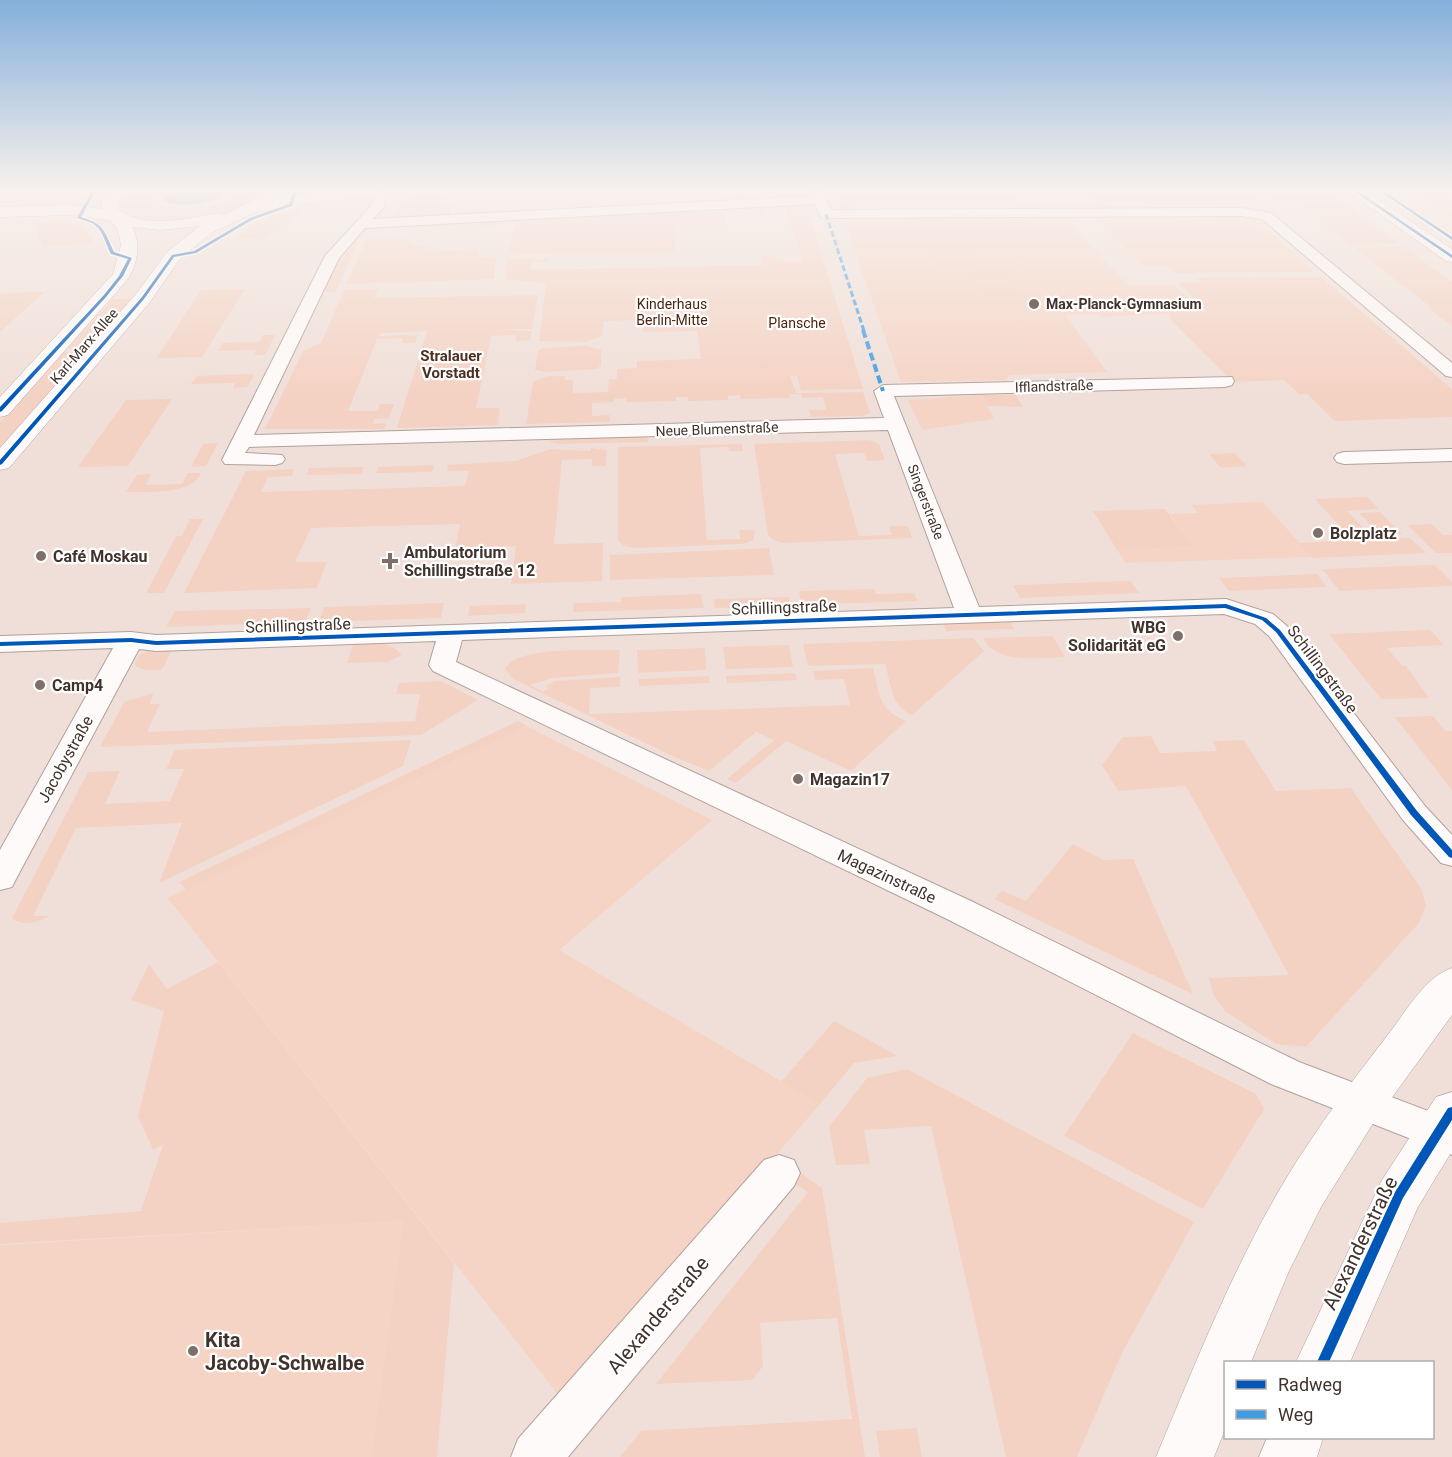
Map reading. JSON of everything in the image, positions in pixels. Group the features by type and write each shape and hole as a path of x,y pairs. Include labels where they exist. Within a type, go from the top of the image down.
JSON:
{"main road":[{"name":"Karl-Marx-Allee","path":"0,410 121,276 129,260"},
{"name":"Karl-Marx-Allee","path":"0,463 143,298 170,260"},
{"path":"1226,1361 1271,1254 1304,1192 1360,1103 1452,984"},
{"name":"Alexanderstraße","path":"1323,1361 1399,1195 1447,1127"},
{"path":"1185,1457 1224,1365"},
{"path":"1288,1457 1294,1439"}],"street":[{"path":"330,260 232,460 497,454 529,444 538,439 540,433"},
{"path":"1318,260 1452,372"},
{"name":"Ifflandstraße","path":"883,391 1225,381"},
{"name":"Singerstraße","path":"883,391 969,614"},
{"name":"Neue Blumenstraße","path":"241,441 895,424"},
{"path":"1344,458 1452,455"},
{"name":"Schillingstraße","path":"0,644 130,639 156,643 1226,606 1263,619 1278,631 1414,813 1452,855"},
{"name":"Magazinstraße","path":"451,633 442,666 958,910 1285,1073 1360,1103"},
{"name":"Jacobystraße","path":"0,879 130,639"},
{"path":"1360,1103 1447,1127"},
{"name":"Alexanderstraße","path":"536,1457 779,1173"}],"shaded area":[{"name":"Max-Planck-Gymnasium","path":"858,260 1104,260 1127,285 1173,285 1204,312 1102,317 1099,314 1065,315 1107,372 1010,375 1006,380 901,382"},
{"path":"1137,260 1301,260 1315,272 1174,273 1167,266 1143,266"},
{"path":"982,395 994,419 922,430 908,400"},
{"path":"1263,502 1312,557 1126,563 1117,550 1192,547 1170,514 1198,513 1192,505"},
{"path":"527,726 712,820 559,950 820,1104 564,1402 168,898"},
{"name":"Kita Jacoby-Schwalbe","path":"403,1221 371,1457 0,1457 0,1245"}],"green space":[{"path":"338,260 350,260 336,291 323,292"},
{"path":"357,260 496,260 494,279 346,284"},
{"path":"507,260 547,260 547,262 531,262 530,270 763,265 762,260 823,260 863,389 801,390 797,376 790,376 796,393 863,392 870,413 863,416 811,417 809,410 826,410 823,397 802,398 801,394 789,394 789,398 741,399 740,395 728,396 728,400 688,401 688,397 676,397 676,401 627,402 626,398 614,399 614,402 592,403 592,416 610,415 610,422 526,424 533,382 548,376 565,376 565,380 573,380 573,393 608,392 609,379 617,379 617,369 637,368 637,361 701,359 697,331 643,332 644,320 604,321 602,336 586,342 539,341 546,283 506,279"},
{"path":"934,260 976,260 980,266 938,267"},
{"path":"1370,260 1422,260 1452,282 1452,326 1427,307 1431,307"},
{"path":"964,270 1002,270 1019,296 979,296"},
{"path":"1321,277 1452,389 1452,417 1335,421 1307,394 1299,394 1284,380 1233,382 1171,320 1170,313 1208,312 1178,283 1202,282 1197,278"},
{"path":"245,289 202,357 157,358 201,290"},
{"path":"378,289 374,298 538,295 532,329 492,330 532,331 530,340 516,341 516,335 491,336 476,408 500,408 498,425 397,428 427,331 380,333 379,336 418,335 415,343 402,343 403,338 377,339 348,411 377,411 380,404 394,404 389,418 374,419 373,424 386,423 384,429 265,429 303,351 321,343 344,290"},
{"path":"44,292 0,332 0,295 2,293"},
{"path":"113,299 133,299 91,347 68,348"},
{"path":"263,335 275,335 265,355 254,355 256,350 218,351 222,343 259,342"},
{"path":"586,346 601,350 601,365 597,369 546,372 535,370 538,351 543,348"},
{"path":"64,352 87,352 0,450 0,422"},
{"path":"255,374 247,387 233,388 235,383 191,384 197,376"},
{"path":"982,395 1016,395 1023,407 988,406"},
{"path":"172,399 128,466 78,467 126,400"},
{"path":"647,434 648,442 558,444 547,441"},
{"path":"869,440 879,444 885,460 867,461 864,453 835,454 859,536 892,535 889,526 908,526 912,538 783,543 773,540 768,535 754,444"},
{"path":"218,443 206,466 191,467 203,444"},
{"path":"742,444 743,451 729,451 728,447 700,448 707,540 740,539 739,530 755,530 753,540 743,544 637,548 624,546 618,540 618,447"},
{"path":"591,448 607,450 606,466 592,466 592,459 562,460 554,544 603,543 602,581 511,584 516,546 455,548 460,524 311,528 295,562 327,562 317,588 184,593 246,471 294,469 292,476 268,477 261,492 465,486 469,471 447,471 448,465 516,461 550,449 591,451"},
{"path":"1235,453 1247,466 1221,468 1209,454"},
{"path":"434,465 432,472 376,473 378,467"},
{"path":"364,467 361,474 307,475 309,468"},
{"path":"188,473 201,473 196,480 179,489 126,492 137,475 151,474 146,485 182,484"},
{"path":"1367,497 1379,509 1347,511 1374,539 1410,538 1426,553 1313,558 1299,543 1352,540 1315,499"},
{"path":"1165,509 1193,547 1117,550 1093,511"},
{"path":"1380,512 1402,534 1381,535 1359,513"},
{"path":"190,519 203,519 164,593 146,593 176,536 182,536"},
{"path":"1431,524 1443,535 1452,535 1452,553 1436,553 1407,525"},
{"path":"769,548 774,575 610,580 610,555"},
{"path":"1435,565 1452,582 1452,586 1340,591 1322,569"},
{"path":"1317,574 1327,587 1229,591 1219,578"},
{"path":"1131,581 1139,593 1020,598 1013,585"},
{"path":"874,589 876,594 914,593 918,601 801,605 799,591"},
{"path":"701,594 704,608 573,612 574,603 621,602 621,597"},
{"path":"789,597 790,606 715,608 714,599"},
{"path":"444,603 441,618 319,622 324,607"},
{"path":"526,604 525,613 468,616 470,606"},
{"path":"311,608 305,622 166,627 175,611"},
{"path":"1009,618 1014,629 946,631 942,621"},
{"path":"1430,630 1444,645 1387,648 1402,666 1406,666 1429,698 1381,699 1329,634"},
{"path":"1053,636 1065,657 1031,659 1008,656 989,647 983,638"},
{"path":"973,638 984,651 912,715 905,711 896,700 885,664 808,666 803,644"},
{"path":"354,641 387,644 402,655 387,662 347,663"},
{"path":"789,645 793,667 726,669 723,647"},
{"path":"173,648 162,670 145,670 135,666 144,652"},
{"path":"705,648 706,670 638,673 637,650"},
{"path":"620,650 618,673 552,678 530,685 543,692 549,688 545,686 555,681 620,677 620,687 590,688 589,714 850,705 844,679 815,680 813,671 873,668 879,693 885,706 906,721 851,771 786,741 736,783 727,779 774,740 756,732 709,771 672,756 513,679 505,669 512,661 539,653"},
{"path":"795,673 797,680 727,683 726,676"},
{"path":"709,676 709,683 639,686 639,679"},
{"path":"440,681 478,700 421,735 100,747 124,702 154,693 150,704 160,704 147,732 415,721 420,694 396,694 399,683"},
{"path":"1433,716 1445,731 1452,731 1452,790 1395,717"},
{"path":"518,721 527,726 186,890 179,882"},
{"path":"1151,736 1160,753 1217,751 1213,741 1244,740 1276,791 1351,788 1421,888 1426,906 1419,923 1306,1047 1276,1044 1226,1012 1214,996 1209,978 1289,975 1186,786 1118,791 1102,765 1123,737"},
{"path":"411,740 403,766 159,883 182,823 76,828 33,916 50,916 36,922 26,923 12,918 88,772 120,771 105,804 170,801 184,769 166,769 175,750"},
{"path":"1073,844 1104,860 1133,859 1193,994 994,899 1002,891 1026,901"},
{"path":"218,962 454,1263 437,1457 371,1457 403,1221 0,1244 0,1223 141,1211 163,1145 153,1150 138,1116 164,1011 131,1000 149,964 167,989"},
{"path":"834,1021 898,1056 854,1063 820,1104 781,1082"},
{"path":"1133,1033 1256,1094 1264,1109 1203,1209 1064,1136"},
{"path":"907,1069 1194,1222 1122,1353 1077,1457 1006,1457 931,1126 864,1130 870,1164 836,1165 829,1127 867,1078"},
{"path":"795,1169 822,1188 865,1457 620,1457 641,1431 852,1419 837,1318 760,1323 763,1366 752,1380 656,1384 808,1192 787,1179"},
{"path":"917,1428 922,1457 880,1457 876,1431"}],"marked path":[{"path":"841,260 883,391"}],"cycle path":[{"path":"0,410 105,296 121,276 129,260"},
{"path":"0,463 143,298 170,260"},
{"path":"0,644 131,640 156,643 1226,606 1264,619 1278,631 1414,813 1452,855"},
{"path":"1323,1361 1399,1195 1452,1111"}],"place":[{"name":"Max-Planck-Gymnasium","path":"1034,304"},
{"name":"Bolzplatz","path":"1318,533"},
{"name":"Café Moskau","path":"41,556"},
{"name":"Ambulatorium Schillingstraße 12","path":"390,561"},
{"name":"WBG Solidarität eG","path":"1178,636"},
{"name":"Camp4","path":"40,685"},
{"name":"Magazin17","path":"798,779"},
{"name":"Kita Jacoby-Schwalbe","path":"193,1351"}],"district":[{"name":"Stralauer Vorstadt","path":"451,364"}],"park label":[{"name":"Kinderhaus Berlin-Mitte","path":"672,312"},
{"name":"Plansche","path":"797,323"}]}
